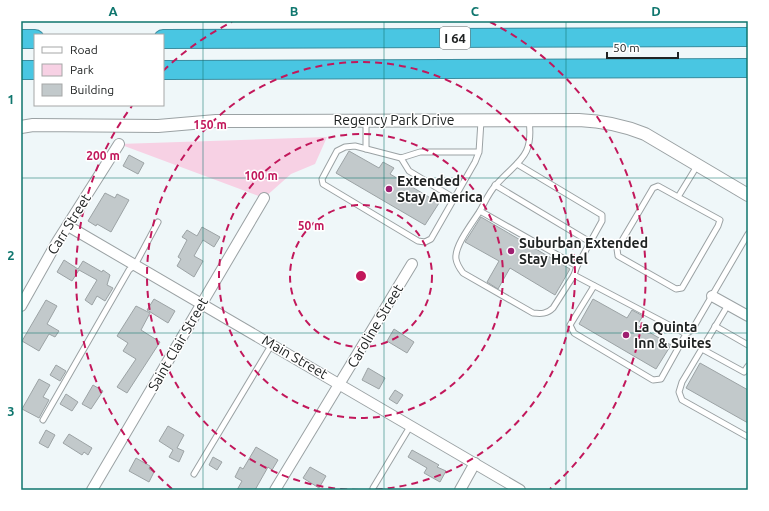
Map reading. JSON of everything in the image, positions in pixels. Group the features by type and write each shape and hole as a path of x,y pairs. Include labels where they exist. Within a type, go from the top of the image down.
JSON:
{"highway":[{"name":"I 64","path":"164,39 748,37"},
{"path":"21,39 34,39"},
{"name":"I 64","path":"164,70 746,68"},
{"path":"21,70 34,70"}],"street":[{"name":"Regency Park Drive","path":"21,127 33,125 158,126 216,121 579,120 620,125 645,134 748,195"},
{"name":"Carr Street","path":"21,306 57,242 119,144"},
{"name":"Saint Clair Street","path":"92,490 264,198"},
{"name":"Main Street","path":"68,226 340,383 520,490"},
{"name":"Caroline Street","path":"275,490 412,264"},
{"path":"712,296 748,316"},
{"path":"460,490 475,463"}],"lane":[{"path":"366,120 366,149"},
{"path":"479,152 420,152 401,158 355,146 345,147 337,151 322,179 323,184 418,241 425,242 431,238 479,152 481,120"},
{"path":"517,164 602,215 602,221 577,266 574,275 553,308 548,312 539,314 533,313 464,273 458,266 456,258 458,246 495,185 517,164 529,147 531,132 529,120"},
{"path":"401,158 409,171 454,198"},
{"path":"678,196 697,165"},
{"path":"495,185 590,242"},
{"path":"658,186 678,196 720,220 682,288 676,289 618,256 617,250 653,188 658,186"},
{"path":"480,211 577,266"},
{"path":"43,420 129,270 135,265 158,222"},
{"path":"594,286 570,325 574,333 653,380 661,379 686,334 692,330 748,234"},
{"path":"574,275 686,334"},
{"path":"728,304 682,382 679,392 682,400 748,437"},
{"path":"715,326 748,345"},
{"path":"194,474 272,344"},
{"path":"702,349 746,373 748,366"},
{"path":"373,488 411,425"}],"green space":[{"path":"327,137 315,164 291,174 264,198 119,144"}],"building":[{"name":"Extended Stay America","path":"349,151 379,168 383,162 394,168 390,174 439,203 425,225 336,173"},
{"path":"129,155 144,163 138,174 123,166"},
{"path":"105,193 115,198 117,194 129,200 111,232 88,221"},
{"name":"Suburban Extended Stay Hotel","path":"481,217 570,269 555,295 510,268 498,289 487,282 499,261 465,242"},
{"path":"202,227 220,237 214,247 203,240 194,256 203,261 194,277 177,266 181,259 178,257 187,240 182,237 187,230 197,236"},
{"path":"64,260 78,269 83,261 102,272 103,270 110,275 107,285 113,288 105,301 97,296 92,305 85,300 97,280 79,270 72,281 57,272"},
{"path":"154,299 175,311 168,323 147,310"},
{"name":"La Quinta Inn & Suites","path":"593,299 627,318 632,310 643,316 637,325 671,345 656,369 579,324"},
{"path":"46,300 57,306 47,324 59,331 55,337 49,334 39,351 22,341"},
{"path":"136,306 150,313 141,330 160,342 127,393 117,387 136,359 123,351 128,343 117,336"},
{"path":"394,329 414,342 407,353 387,341"},
{"path":"700,363 748,390 748,423 686,388"},
{"path":"56,365 66,371 60,381 50,375"},
{"path":"368,368 385,378 379,389 362,380"},
{"path":"39,379 50,385 43,397 49,400 39,418 22,409"},
{"path":"93,385 103,391 91,409 82,404"},
{"path":"395,390 403,395 397,404 389,399"},
{"path":"66,394 78,402 72,411 60,404"},
{"path":"168,426 184,435 177,448 184,451 179,462 169,457 173,450 159,441"},
{"path":"46,430 55,435 48,448 39,443"},
{"path":"69,434 92,448 88,455 84,452 82,455 63,443"},
{"path":"256,447 278,460 272,470 268,467 255,490 237,490 242,481 235,477 240,467 243,469"},
{"path":"412,450 439,465 437,467 446,471 440,482 424,473 427,468 408,457"},
{"path":"213,457 222,462 217,470 209,465"},
{"path":"136,458 150,466 149,469 154,472 149,482 129,471"},
{"path":"310,467 326,476 319,488 303,478"}],"place":[{"name":"Extended Stay America","path":"389,189"},
{"name":"Suburban Extended Stay Hotel","path":"511,251"},
{"name":"La Quinta Inn & Suites","path":"626,335"}]}
